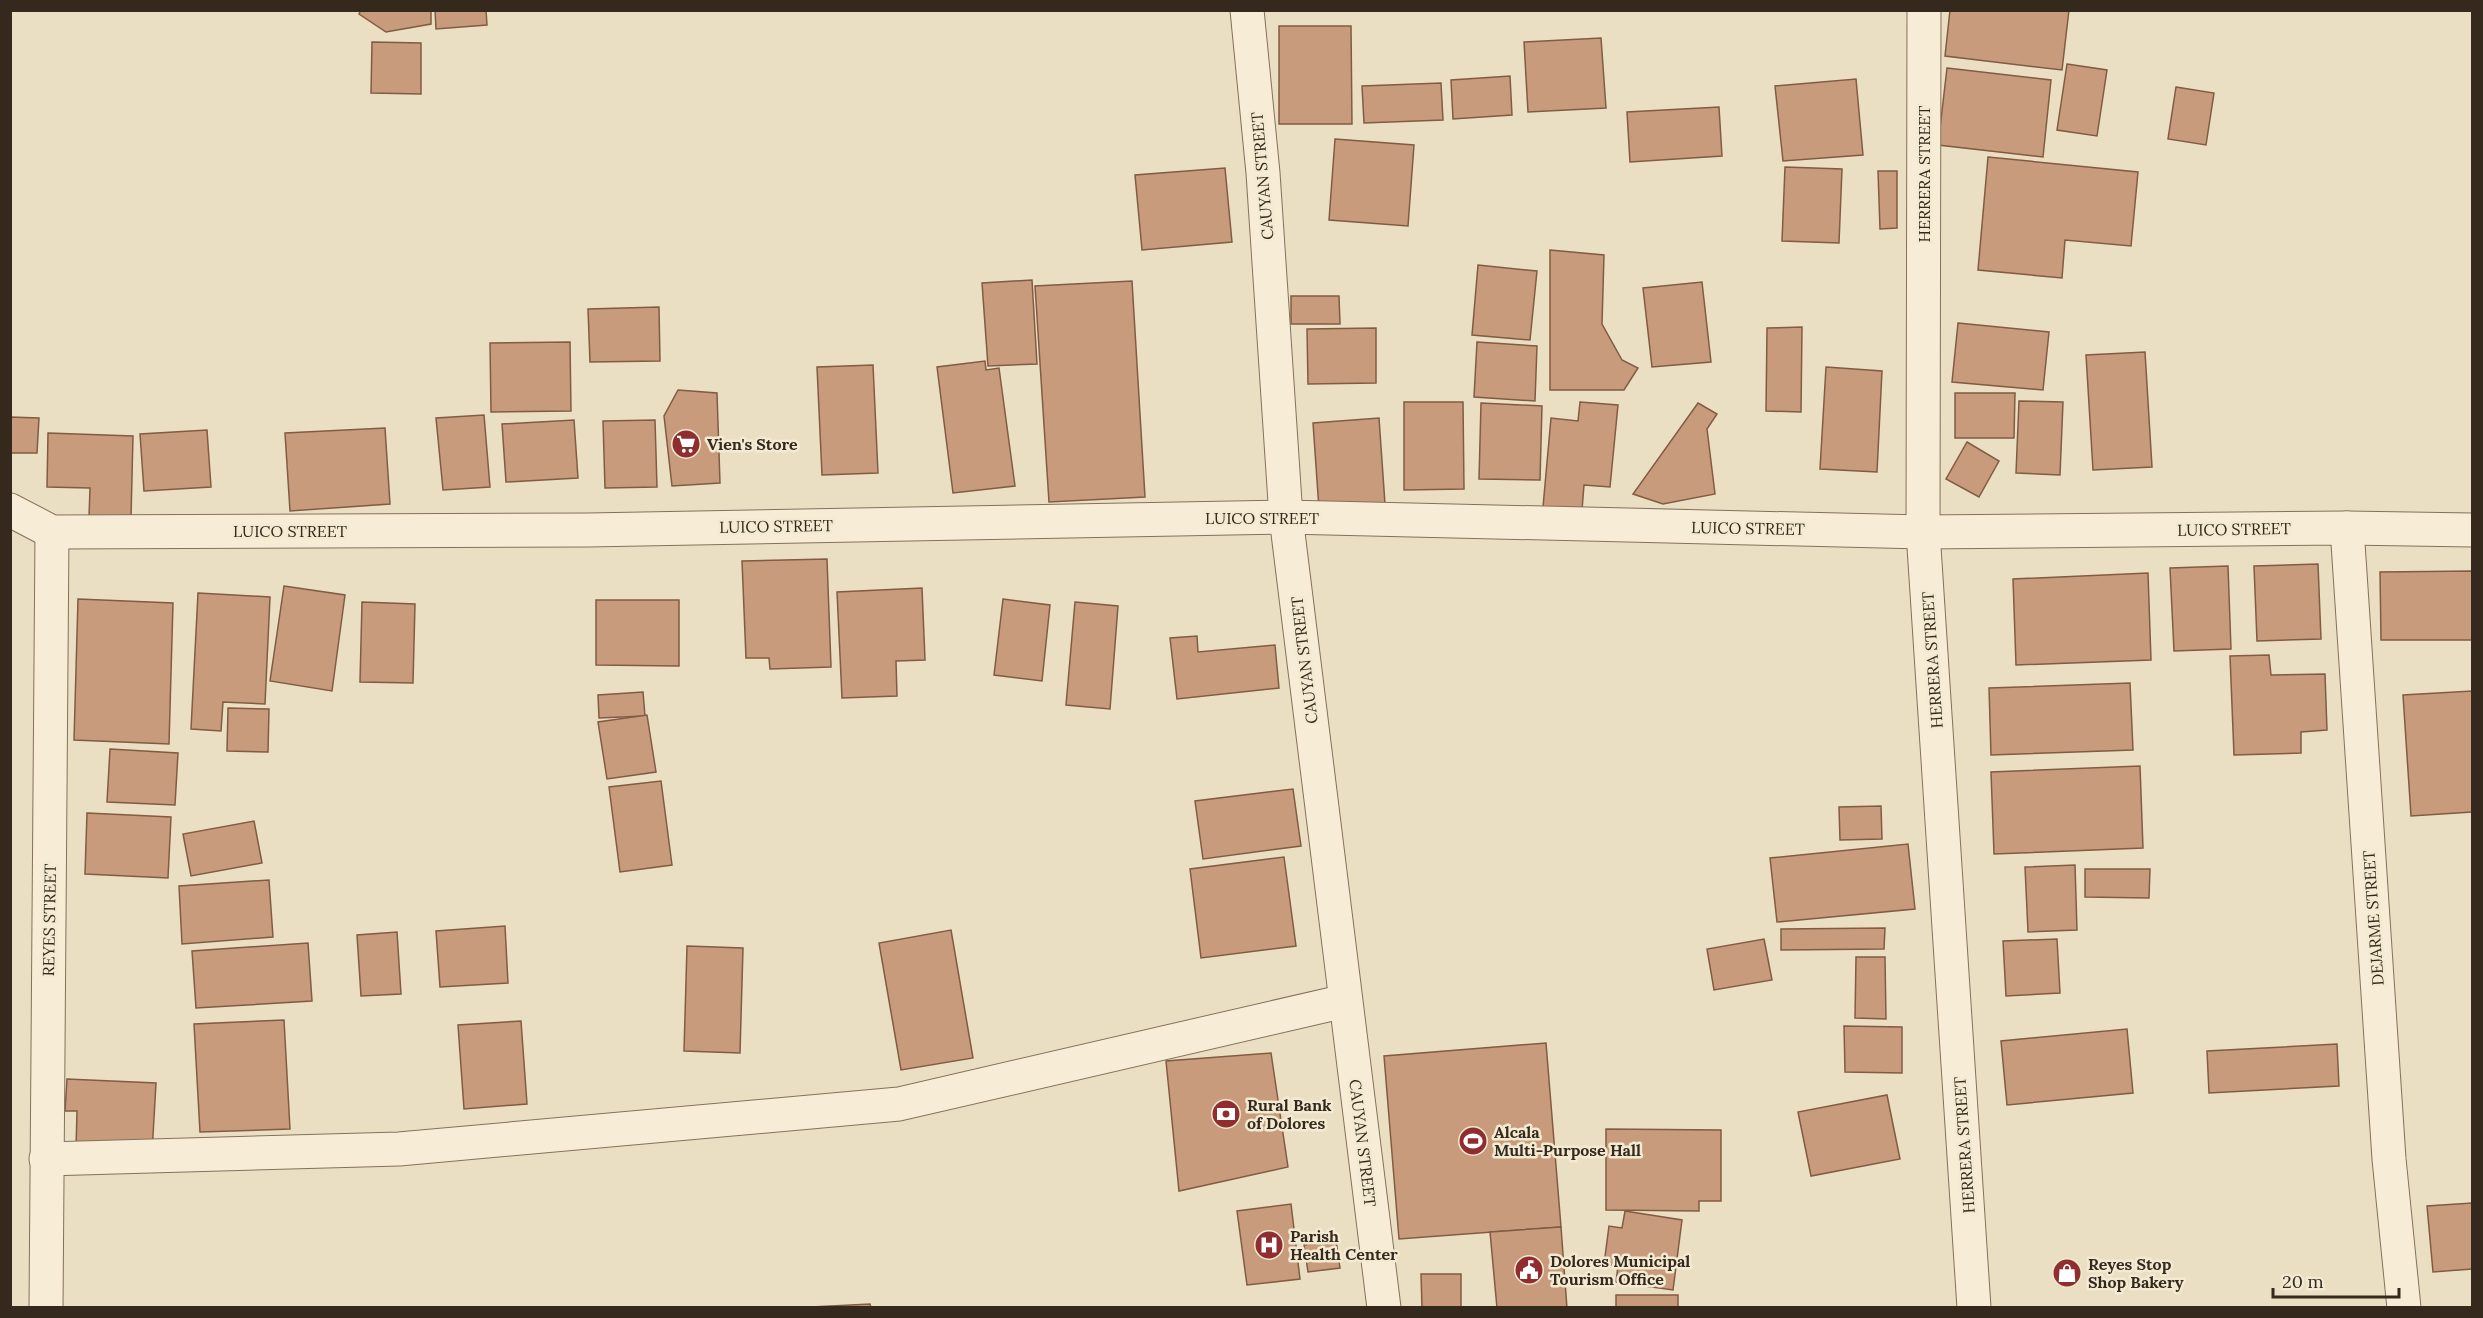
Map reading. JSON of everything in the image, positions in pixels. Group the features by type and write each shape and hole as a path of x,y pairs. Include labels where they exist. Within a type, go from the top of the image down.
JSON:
{"street":[{"name":"CAUYAN STREET","path":"1247,10 1263,173 1286,517 1384,1308"},
{"name":"HERRERA STREET","path":"1924,10 1923,532 1974,1308"},
{"path":"10,510 52,532"},
{"name":"LUICO STREET","path":"52,532 588,530 1286,517 1923,532 2347,528 2472,530"},
{"name":"DEJARME STREET","path":"2347,528 2389,1159 2404,1308"},
{"name":"REYES STREET","path":"46,1308 52,532"},
{"path":"46,1159 399,1149 899,1104 1345,1001"}],"building":[{"path":"361,10 431,10 431,24 386,32 359,14"},
{"path":"435,10 486,10 487,25 436,29"},
{"path":"1950,10 2069,10 2062,70 1945,56"},
{"path":"1279,26 1351,26 1352,124 1279,124"},
{"path":"1601,38 1606,108 1528,112 1524,42"},
{"path":"372,42 421,43 421,94 371,93"},
{"path":"2067,64 2107,70 2097,136 2057,130"},
{"path":"1947,68 2051,80 2043,157 1938,145"},
{"path":"1510,76 1512,115 1453,119 1451,80"},
{"path":"1856,79 1863,155 1783,161 1775,86"},
{"path":"1441,83 1443,120 1364,123 1362,86"},
{"path":"2176,87 2214,93 2206,145 2168,139"},
{"path":"1719,107 1722,156 1630,162 1627,112"},
{"path":"1335,139 1414,145 1408,226 1329,220"},
{"path":"1988,157 2138,172 2131,246 2065,240 2062,278 1978,270"},
{"path":"1785,167 1842,169 1839,243 1782,241"},
{"path":"1225,168 1232,242 1142,250 1135,175"},
{"path":"1878,171 1897,171 1897,228 1880,229"},
{"path":"1550,250 1604,255 1602,324 1622,360 1638,368 1624,390 1550,390"},
{"path":"1478,265 1537,271 1530,340 1472,335"},
{"path":"1032,280 1037,364 988,366 982,283"},
{"path":"1132,281 1145,497 1049,502 1035,286"},
{"path":"1702,282 1711,362 1652,367 1643,288"},
{"path":"1291,296 1339,296 1340,324 1291,324"},
{"path":"659,307 660,361 590,362 588,309"},
{"path":"1958,323 2049,332 2043,390 1952,382"},
{"path":"1802,327 1801,412 1766,411 1767,328"},
{"path":"1376,328 1376,383 1308,384 1307,329"},
{"path":"570,342 571,411 491,412 490,343"},
{"path":"1477,342 1537,346 1535,401 1474,397"},
{"path":"2145,352 2152,467 2093,470 2086,355"},
{"path":"985,361 986,370 999,368 1015,486 953,493 937,367"},
{"path":"873,365 878,473 822,475 817,367"},
{"path":"1826,367 1882,371 1877,472 1820,469"},
{"path":"678,390 717,393 720,483 672,486 664,416"},
{"path":"1955,393 2015,393 2014,438 1955,438"},
{"path":"2019,401 2063,402 2060,475 2016,473"},
{"path":"1404,402 1463,402 1464,489 1404,490"},
{"path":"1580,402 1618,405 1610,487 1584,485 1582,510 1543,507 1551,418 1578,421"},
{"path":"1481,403 1542,406 1540,480 1479,479"},
{"path":"1698,403 1717,414 1707,429 1715,494 1663,504 1633,494"},
{"path":"484,415 490,487 443,490 436,418"},
{"path":"10,417 39,418 37,453 10,453"},
{"path":"1379,418 1385,504 1319,509 1313,423"},
{"path":"574,420 578,478 506,482 502,424"},
{"path":"655,420 657,487 605,488 603,421"},
{"path":"385,428 390,504 290,511 285,433"},
{"path":"207,430 211,487 144,491 140,434"},
{"path":"48,433 133,436 131,518 89,517 90,488 47,487"},
{"path":"1967,442 1999,461 1979,497 1946,479"},
{"path":"827,559 831,667 770,669 769,658 746,658 742,561"},
{"path":"2318,564 2321,639 2257,641 2254,566"},
{"path":"2228,566 2231,649 2174,651 2170,568"},
{"path":"2472,571 2472,640 2381,640 2380,572"},
{"path":"2148,573 2151,660 2016,665 2013,579"},
{"path":"284,586 345,595 332,691 270,681"},
{"path":"922,588 925,660 896,661 897,696 842,698 837,592"},
{"path":"198,593 270,597 265,704 223,702 221,731 191,729"},
{"path":"78,599 173,603 169,744 74,740"},
{"path":"1003,599 1050,605 1042,681 994,675"},
{"path":"596,600 679,600 679,666 596,665"},
{"path":"362,602 415,604 413,683 360,682"},
{"path":"1075,602 1118,606 1110,709 1066,705"},
{"path":"1197,636 1198,652 1275,645 1279,688 1177,699 1170,638"},
{"path":"2269,655 2271,675 2325,674 2327,730 2301,732 2301,753 2234,755 2230,656"},
{"path":"2130,683 2133,750 1991,755 1989,688"},
{"path":"2472,691 2472,812 2411,816 2403,695"},
{"path":"643,692 645,716 599,718 598,695"},
{"path":"228,708 269,709 268,752 227,751"},
{"path":"647,715 656,772 607,779 598,722"},
{"path":"110,749 178,753 175,805 107,802"},
{"path":"2140,766 2143,848 1994,854 1991,772"},
{"path":"661,781 672,865 620,872 609,787"},
{"path":"1293,789 1301,846 1203,859 1195,801"},
{"path":"1881,806 1882,839 1840,840 1839,807"},
{"path":"87,813 171,817 168,878 85,874"},
{"path":"254,821 262,863 191,876 183,834"},
{"path":"1908,844 1915,909 1777,922 1770,858"},
{"path":"1284,857 1296,946 1201,958 1190,869"},
{"path":"2075,865 2077,930 2028,932 2025,867"},
{"path":"2085,869 2150,869 2149,898 2085,897"},
{"path":"269,880 273,937 182,944 179,886"},
{"path":"505,926 508,983 440,987 436,931"},
{"path":"1885,928 1884,949 1781,950 1781,929"},
{"path":"951,930 973,1058 901,1070 879,943"},
{"path":"397,932 401,994 361,996 357,935"},
{"path":"1764,939 1772,980 1714,990 1707,949"},
{"path":"2057,939 2060,993 2006,996 2003,941"},
{"path":"308,943 312,1001 196,1008 192,951"},
{"path":"687,946 743,948 740,1053 684,1051"},
{"path":"1856,957 1885,957 1886,1019 1855,1018"},
{"path":"284,1020 290,1129 200,1132 194,1024"},
{"path":"521,1021 527,1104 464,1109 458,1025"},
{"path":"1844,1026 1902,1027 1902,1073 1845,1072"},
{"path":"2127,1029 2133,1093 2007,1105 2001,1041"},
{"name":"Alcala Multi-Purpose Hall","path":"1546,1043 1561,1227 1399,1239 1384,1056"},
{"path":"2337,1044 2339,1086 2209,1093 2207,1051"},
{"name":"Rural Bank of Dolores","path":"1271,1053 1288,1167 1179,1191 1166,1061"},
{"path":"67,1079 156,1083 152,1153 76,1149 77,1111 65,1111"},
{"path":"1887,1095 1900,1159 1811,1176 1798,1112"},
{"path":"1606,1129 1721,1130 1721,1201 1699,1201 1699,1211 1606,1210"},
{"path":"2472,1203 2472,1269 2433,1272 2427,1206"},
{"name":"Parish Health Center","path":"1291,1204 1300,1279 1247,1285 1237,1211"},
{"path":"1625,1211 1682,1220 1673,1290 1616,1282 1618,1266 1604,1264 1609,1226 1622,1228"},
{"name":"Dolores Municipal Tourism Office","path":"1561,1227 1567,1308 1497,1308 1490,1232"},
{"path":"1336,1240 1340,1268 1308,1272 1304,1245"},
{"path":"1421,1274 1461,1274 1461,1308 1422,1308"},
{"path":"1616,1295 1678,1295 1678,1308 1616,1308"},
{"path":"870,1304 871,1308 791,1308"}],"place":[{"name":"Vien's Store","path":"686,444"},
{"name":"Rural Bank of Dolores","path":"1226,1114"},
{"name":"Alcala Multi-Purpose Hall","path":"1473,1141"},
{"name":"Parish Health Center","path":"1269,1245"},
{"name":"Dolores Municipal Tourism Office","path":"1529,1270"},
{"name":"Reyes Stop Shop Bakery","path":"2067,1273"}]}
